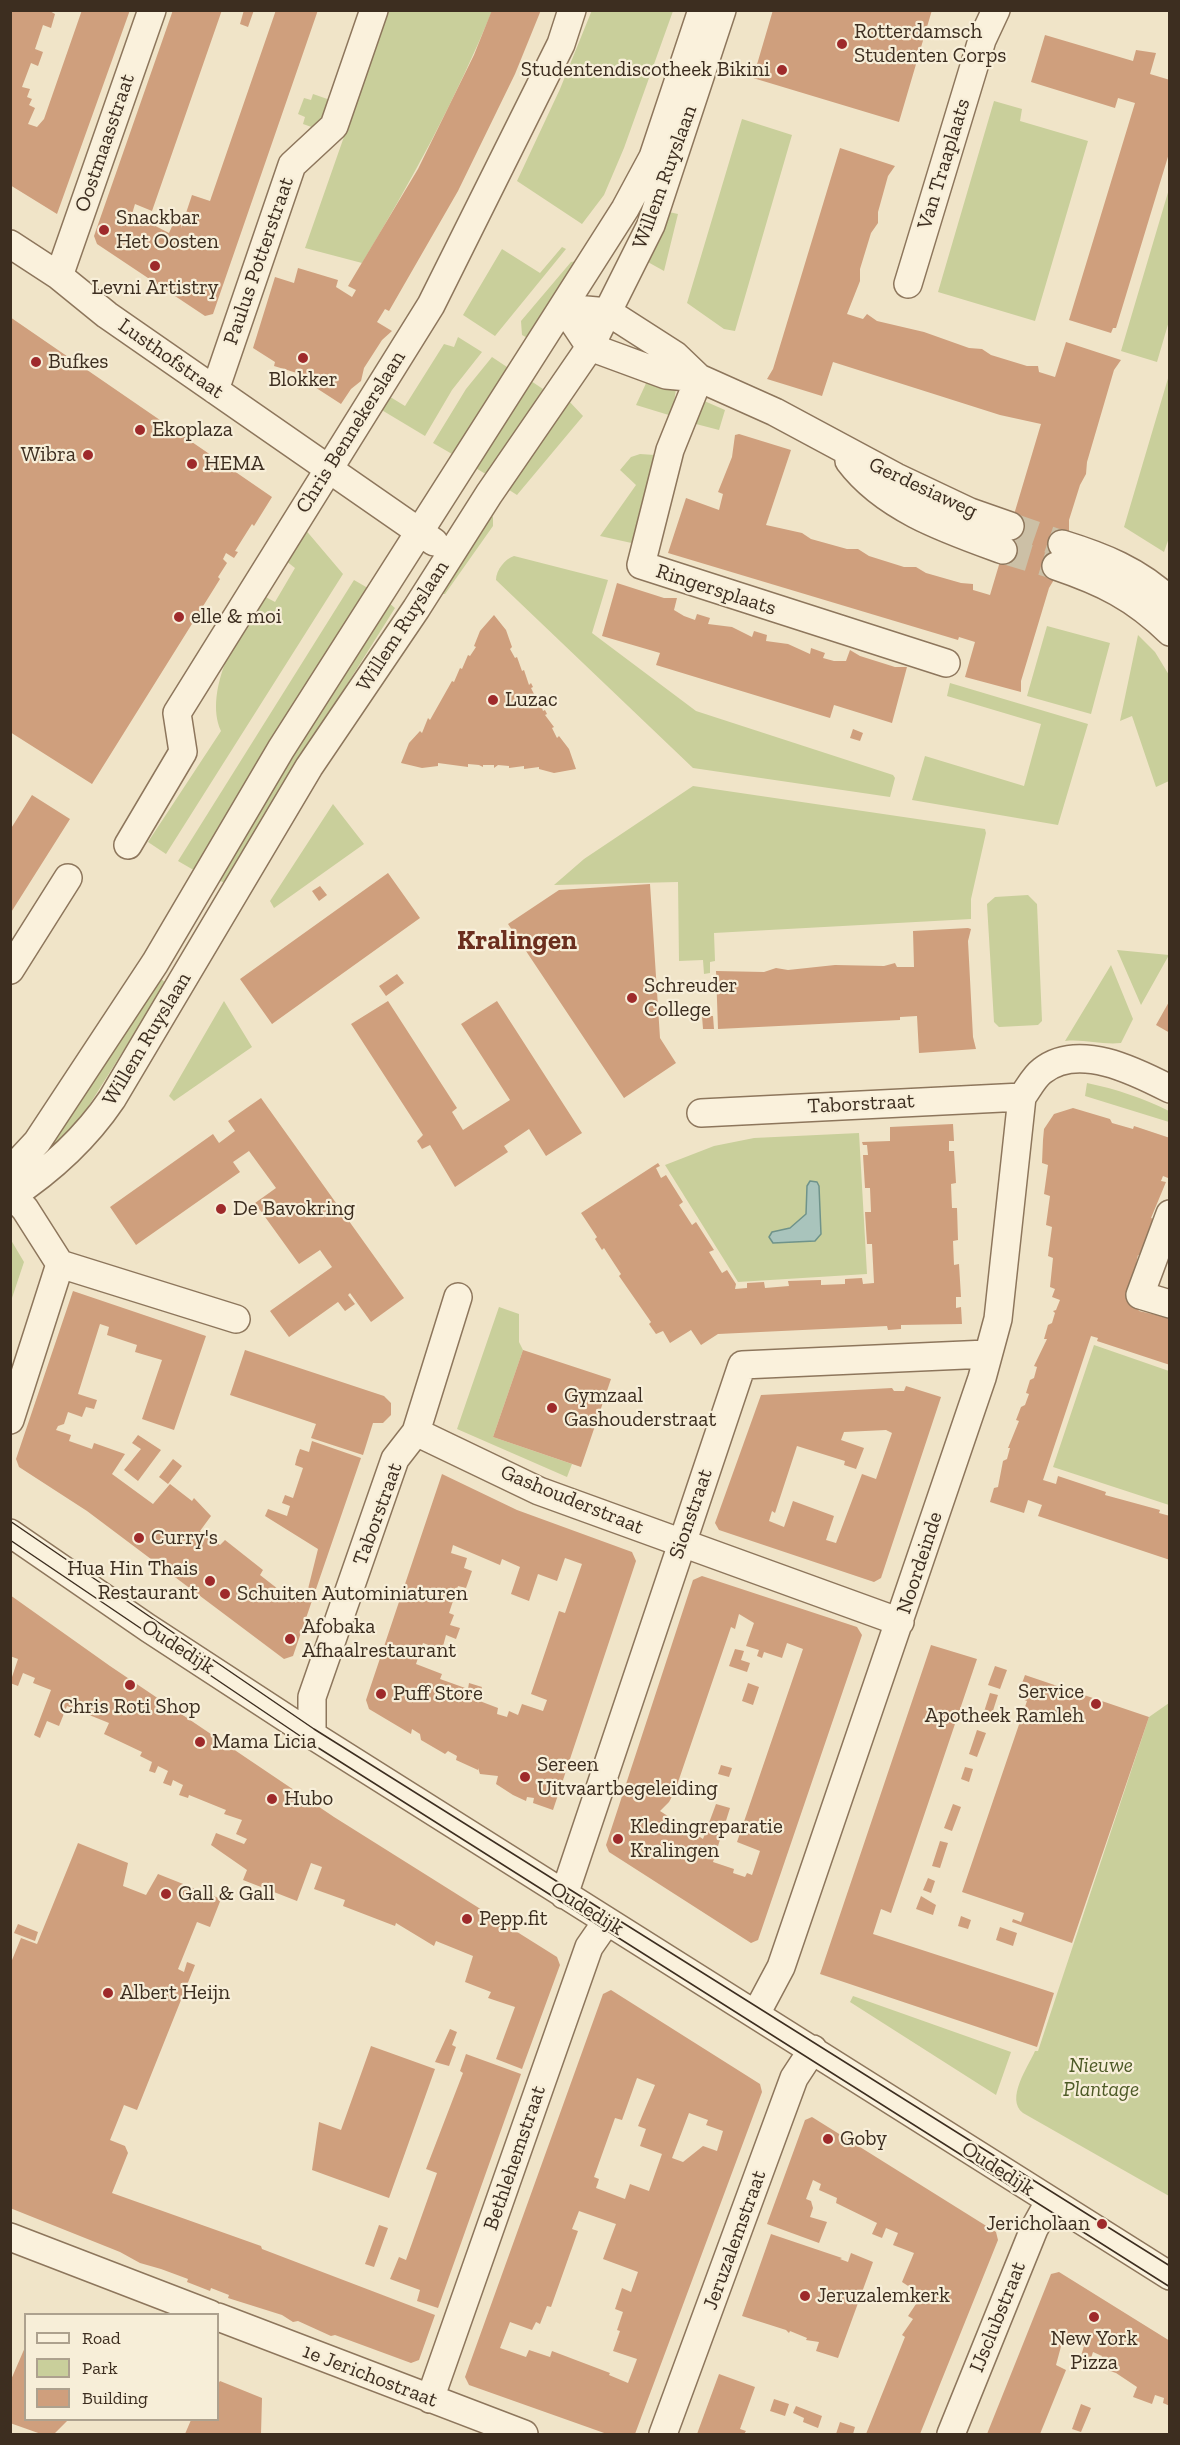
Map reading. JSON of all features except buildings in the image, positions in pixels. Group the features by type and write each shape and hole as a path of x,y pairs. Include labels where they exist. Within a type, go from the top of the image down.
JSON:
{"street":[{"name":"Oostmaasstraat","path":"59,276 152,10"},
{"name":"Paulus Potterstraat","path":"215,390 292,165 333,126 374,10"},
{"name":"Chris Bennekerslaan","path":"128,845 183,752 177,713 430,305 468,235 561,44 572,10"},
{"name":"Willem Ruyslaan","path":"11,1189 37,1142 156,963 281,749 533,350 564,308 625,209 653,157 702,10"},
{"name":"Willem Ruyslaan","path":"11,1189 73,1146 102,1114 309,767 590,347 651,225 722,10"},
{"name":"Van Traaplaats","path":"908,284 982,40 996,10"},
{"name":"Lusthofstraat","path":"10,244 59,276 107,315 451,554"},
{"name":"Gerdesiaweg","path":"564,308 608,312 675,355 699,378"},
{"path":"564,308 590,347"},
{"name":"Gerdesiaweg","path":"590,347 666,375 699,378 775,412 970,512 1007,538"},
{"name":"Ringersplaats","path":"699,378 670,450 641,566 945,663"},
{"path":"1170,601 1130,571 1097,555 1059,555 1093,578 1126,595 1150,612 1170,632"},
{"path":"10,970 68,878"},
{"path":"1022,1097 1042,1071 1061,1061 1075,1059 1117,1066 1170,1089"},
{"name":"Taborstraat","path":"701,1113 1022,1097"},
{"name":"Noordeinde","path":"756,2014 781,1967 982,1378 998,1319 1022,1097"},
{"path":"11,1189 60,1264 236,1319"},
{"path":"1170,1214 1140,1295 1170,1304"},
{"path":"10,1420 60,1264"},
{"name":"Taborstraat","path":"312,1735 312,1697 395,1459 416,1432 458,1297"},
{"name":"Sionstraat","path":"564,1895 742,1365 987,1354"},
{"name":"Gashouderstraat","path":"416,1432 539,1491 900,1622"},
{"name":"Oudedijk","path":"10,1533 148,1628 312,1735 813,2049 1049,2202 1170,2277"},
{"name":"Bethlehemstraat","path":"430,2399 589,1947 607,1921"},
{"name":"Jeruzalemstraat","path":"663,2434 794,2078 813,2049"},
{"name":"IJsclubstraat","path":"951,2434 1034,2229 1049,2202"},
{"path":"10,2237 207,2313"},
{"name":"1e Jerichostraat","path":"219,2317 524,2434"}],"green space":[{"path":"592,10 673,11 624,148 604,195 582,224 517,181 560,89"},
{"path":"388,11 492,11 432,140 362,263 305,248"},
{"path":"313,94 336,102 323,131 303,124 305,117 298,114 304,98 311,100"},
{"path":"994,101 1022,109 1020,121 1088,141 1035,321 938,292"},
{"path":"742,119 792,135 735,331 724,329 687,303"},
{"path":"1169,189 1169,321 1157,362 1121,351"},
{"path":"669,212 678,214 664,271 646,261"},
{"path":"562,247 566,249 495,336 463,315 502,249 540,273"},
{"path":"577,261 531,340 522,335 521,321 571,262"},
{"path":"458,337 482,352 452,390 425,436 380,409 387,395 405,406 444,344 454,347"},
{"path":"492,357 510,369 452,454 433,443 466,389"},
{"path":"1169,375 1170,535 1164,552 1124,527"},
{"path":"528,379 543,389 489,476 474,467"},
{"path":"648,379 676,389 672,416 636,405"},
{"path":"567,399 583,416 517,495 506,488 522,471"},
{"path":"702,400 725,410 719,430 696,424"},
{"path":"640,454 655,455 636,544 600,536 636,485 620,470 631,457"},
{"path":"487,512 493,517 493,526 445,594 437,594"},
{"path":"304,528 343,574 166,854 148,842 221,731 217,715 217,697 226,660 260,594 275,602 295,568 281,557"},
{"path":"514,556 608,580 592,633 696,711 893,775 895,778 890,797 693,768 496,580 502,565"},
{"path":"354,580 373,591 197,872 178,861"},
{"path":"389,603 395,608 302,756 228,885 217,879"},
{"path":"1047,626 1110,643 1091,714 1027,696"},
{"path":"1138,635 1155,652 1169,675 1169,781 1156,787 1132,716 1120,721"},
{"path":"950,683 1088,724 1058,825 912,800 925,756 1024,786 1041,724 947,696"},
{"path":"693,786 985,829 971,899 971,919 714,933 715,961 710,962 710,973 704,974 703,960 679,961 678,882 554,885 584,859"},
{"path":"333,804 364,844 274,908 270,901"},
{"path":"1028,895 1037,904 1042,1021 1038,1025 999,1027 994,1022 987,904 995,897"},
{"path":"1117,950 1169,955 1141,1005"},
{"path":"1111,965 1133,1019 1121,1043 1065,1041"},
{"path":"156,975 166,983 76,1126 34,1167"},
{"path":"224,1001 252,1047 174,1101 169,1096"},
{"path":"1087,1083 1129,1094 1159,1106 1169,1111 1169,1122 1085,1096"},
{"path":"859,1133 867,1274 738,1282 665,1165 714,1146 754,1138"},
{"path":"11,1240 24,1262 11,1301"},
{"path":"499,1307 519,1314 519,1342 523,1350 493,1437 572,1464 567,1477 457,1429"},
{"path":"1094,1345 1169,1371 1169,1505 1053,1467"},
{"name":"Nieuwe Plantage","path":"1169,1703 1169,2196 1023,2113 1016,2100 1023,2074 1035,2051 1038,2051 1149,1717"},
{"path":"853,1996 1011,2052 996,2095 850,2002"}],"water":[{"path":"810,1181 817,1182 819,1186 821,1234 815,1241 773,1243 769,1237 772,1232 790,1228 806,1214 807,1186"}],"tunnel":[{"path":"1010,526 1062,544"},
{"path":"1003,550 1056,566"}],"tram line":[{"path":"10,1521 314,1729 1170,2266"},
{"path":"10,1540 309,1742 1170,2287"}],"place":[{"name":"Rotterdamsch Studenten Corps","path":"842,44"},
{"name":"Studentendiscotheek Bikini","path":"782,70"},
{"name":"Snackbar Het Oosten","path":"104,230"},
{"name":"Levni Artistry","path":"155,266"},
{"name":"Blokker","path":"303,358"},
{"name":"Bufkes","path":"36,362"},
{"name":"Ekoplaza","path":"140,430"},
{"name":"Wibra","path":"88,455"},
{"name":"HEMA","path":"192,464"},
{"name":"elle & moi","path":"179,617"},
{"name":"Luzac","path":"493,700"},
{"name":"Schreuder College","path":"632,998"},
{"name":"De Bavokring","path":"221,1209"},
{"name":"Gymzaal Gashouderstraat","path":"552,1408"},
{"name":"Curry's","path":"139,1538"},
{"name":"Hua Hin Thais Restaurant","path":"210,1581"},
{"name":"Schuiten Autominiaturen","path":"225,1594"},
{"name":"Afobaka Afhaalrestaurant","path":"290,1639"},
{"name":"Chris Roti Shop","path":"130,1685"},
{"name":"Puff Store","path":"381,1694"},
{"name":"Service Apotheek Ramleh","path":"1096,1704"},
{"name":"Mama Licia","path":"200,1742"},
{"name":"Sereen Uitvaartbegeleiding","path":"525,1777"},
{"name":"Hubo","path":"272,1799"},
{"name":"Kledingreparatie Kralingen","path":"618,1839"},
{"name":"Gall & Gall","path":"166,1894"},
{"name":"Pepp.fit","path":"467,1919"},
{"name":"Albert Heijn","path":"108,1993"},
{"name":"Goby","path":"828,2139"},
{"name":"Jericholaan","path":"1102,2224"},
{"name":"Jeruzalemkerk","path":"805,2296"},
{"name":"New York Pizza","path":"1094,2317"}],"district":[{"name":"Kralingen","path":"517,941"}]}
